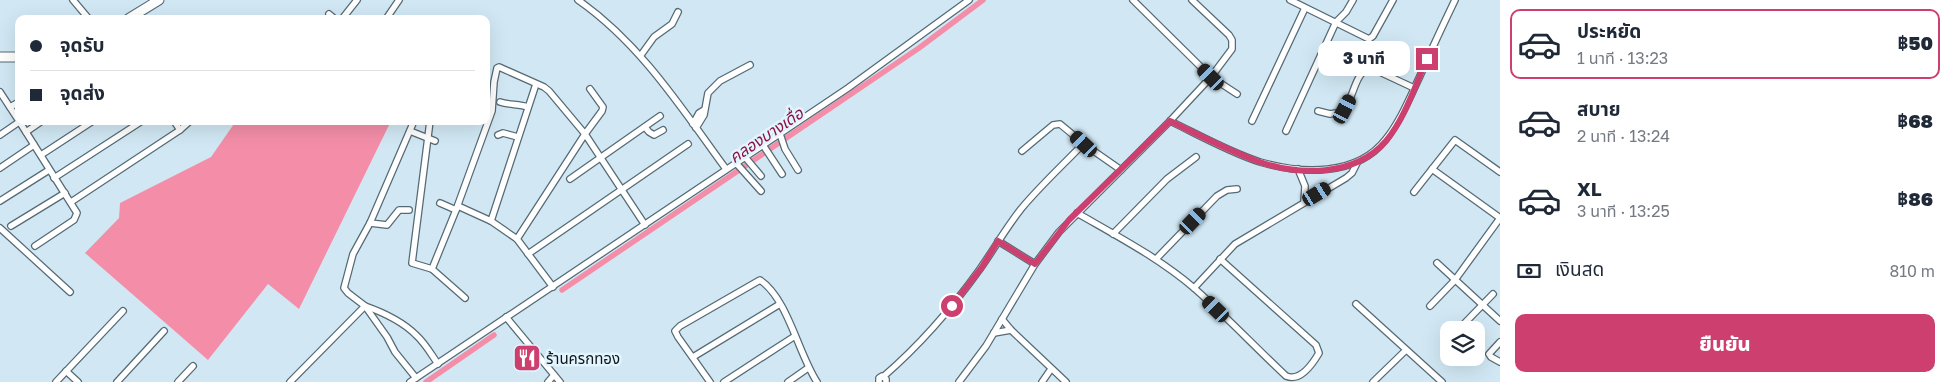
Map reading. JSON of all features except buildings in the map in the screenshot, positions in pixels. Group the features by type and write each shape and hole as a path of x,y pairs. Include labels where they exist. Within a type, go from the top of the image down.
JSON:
{"street":[{"path":"73,0 86,15"},
{"path":"135,15 159,0"},
{"path":"345,15 357,0"},
{"path":"389,15 399,0"},
{"path":"578,0 614,28 641,55 726,169"},
{"path":"410,382 726,169 739,166 766,148 968,0"},
{"path":"1133,0 1211,77 1237,94"},
{"path":"959,382 994,333 1035,264 1059,232 1170,121 1211,77 1232,49 1232,40 1192,0"},
{"path":"1290,0 1370,39 1393,0"},
{"path":"1286,131 1336,22 1346,12 1353,0"},
{"path":"1170,121 1258,161 1278,167 1320,170 1357,163 1376,150 1386,140 1398,121 1455,0"},
{"path":"1252,121 1305,8"},
{"path":"641,55 654,37 672,24 678,12"},
{"path":"0,58 15,57"},
{"path":"694,126 699,113 704,110 708,93 720,81 750,64"},
{"path":"490,117 497,68 502,67 549,91 585,134 645,225"},
{"path":"1318,112 1330,114 1342,112 1351,98 1360,75 1369,67 1414,88"},
{"path":"491,221 536,84"},
{"path":"518,239 585,134 602,112 603,107 590,89"},
{"path":"0,92 2,100 15,115"},
{"path":"500,102 509,105 521,104 528,107"},
{"path":"10,107 15,104"},
{"path":"570,179 660,116"},
{"path":"0,135 15,124"},
{"path":"1022,151 1056,124 1064,126 1084,144 1121,170"},
{"path":"22,125 77,213 77,216 35,246"},
{"path":"26,132 36,125"},
{"path":"41,155 87,125"},
{"path":"54,178 136,125"},
{"path":"177,125 180,130"},
{"path":"71,202 186,125"},
{"path":"412,125 370,223 353,254 344,288 348,294 365,306 409,329 438,364"},
{"path":"430,125 412,263 432,269 465,298"},
{"path":"432,269 457,208 487,125"},
{"path":"645,126 654,135 663,130"},
{"path":"410,131 435,141"},
{"path":"498,135 504,133 518,138"},
{"path":"781,137 785,149 798,170"},
{"path":"1414,192 1455,140 1500,172"},
{"path":"528,254 688,144"},
{"path":"877,381 879,378 885,379 943,318 982,267 1021,209 1084,144"},
{"path":"0,168 34,145"},
{"path":"766,148 782,174"},
{"path":"1113,234 1167,179 1196,157"},
{"path":"748,160 761,176"},
{"path":"1194,288 1235,244 1346,178 1352,173 1357,163"},
{"path":"739,166 761,191"},
{"path":"1298,169 1306,186 1304,202"},
{"path":"1430,306 1454,280 1500,218 1432,169"},
{"path":"0,201 49,170"},
{"path":"1156,259 1217,196 1226,190 1237,189"},
{"path":"11,226 65,193"},
{"path":"440,203 491,221 518,239 553,287"},
{"path":"370,223 387,225 399,210 409,210"},
{"path":"1077,213 1156,259 1194,288 1286,376 1296,378 1300,376 1319,353 1316,345 1220,259"},
{"path":"0,228 70,292"},
{"path":"998,241 1035,264"},
{"path":"1437,263 1500,320"},
{"path":"710,382 675,331 680,326 760,280 780,304 808,368 817,382"},
{"path":"1467,321 1493,294"},
{"path":"692,357 780,304"},
{"path":"1356,304 1442,382"},
{"path":"365,306 395,352 416,378"},
{"path":"290,382 365,306"},
{"path":"56,382 123,311"},
{"path":"506,317 560,382"},
{"path":"1002,319 1011,330 1066,382"},
{"path":"994,333 1011,330"},
{"path":"117,382 164,332"},
{"path":"724,382 795,336"},
{"path":"1500,342 1489,354 1500,362"},
{"path":"1373,382 1406,350"},
{"path":"178,382 194,366"},
{"path":"788,382 808,368"},
{"path":"1042,382 1051,369"},
{"path":"66,371 78,382"},
{"path":"548,382 554,376"}],"shaded area":[{"path":"233,125 389,125 299,309 268,284 208,360 85,253 119,218 120,203 211,157"}],"waterway":[{"name":"คลองบางเดื่อ","path":"562,290 919,48 983,0"},
{"name":"คลองบางเดื่อ","path":"426,382 494,335"}],"place":[{"name":"ร้านครกทอง","path":"527,358"}],"route":[{"path":"952,306 982,267 998,241 1035,264 1069,220 1096,196 1170,121 1238,153 1278,167 1320,170 1343,167 1364,159 1386,140 1398,121 1427,59"}]}
